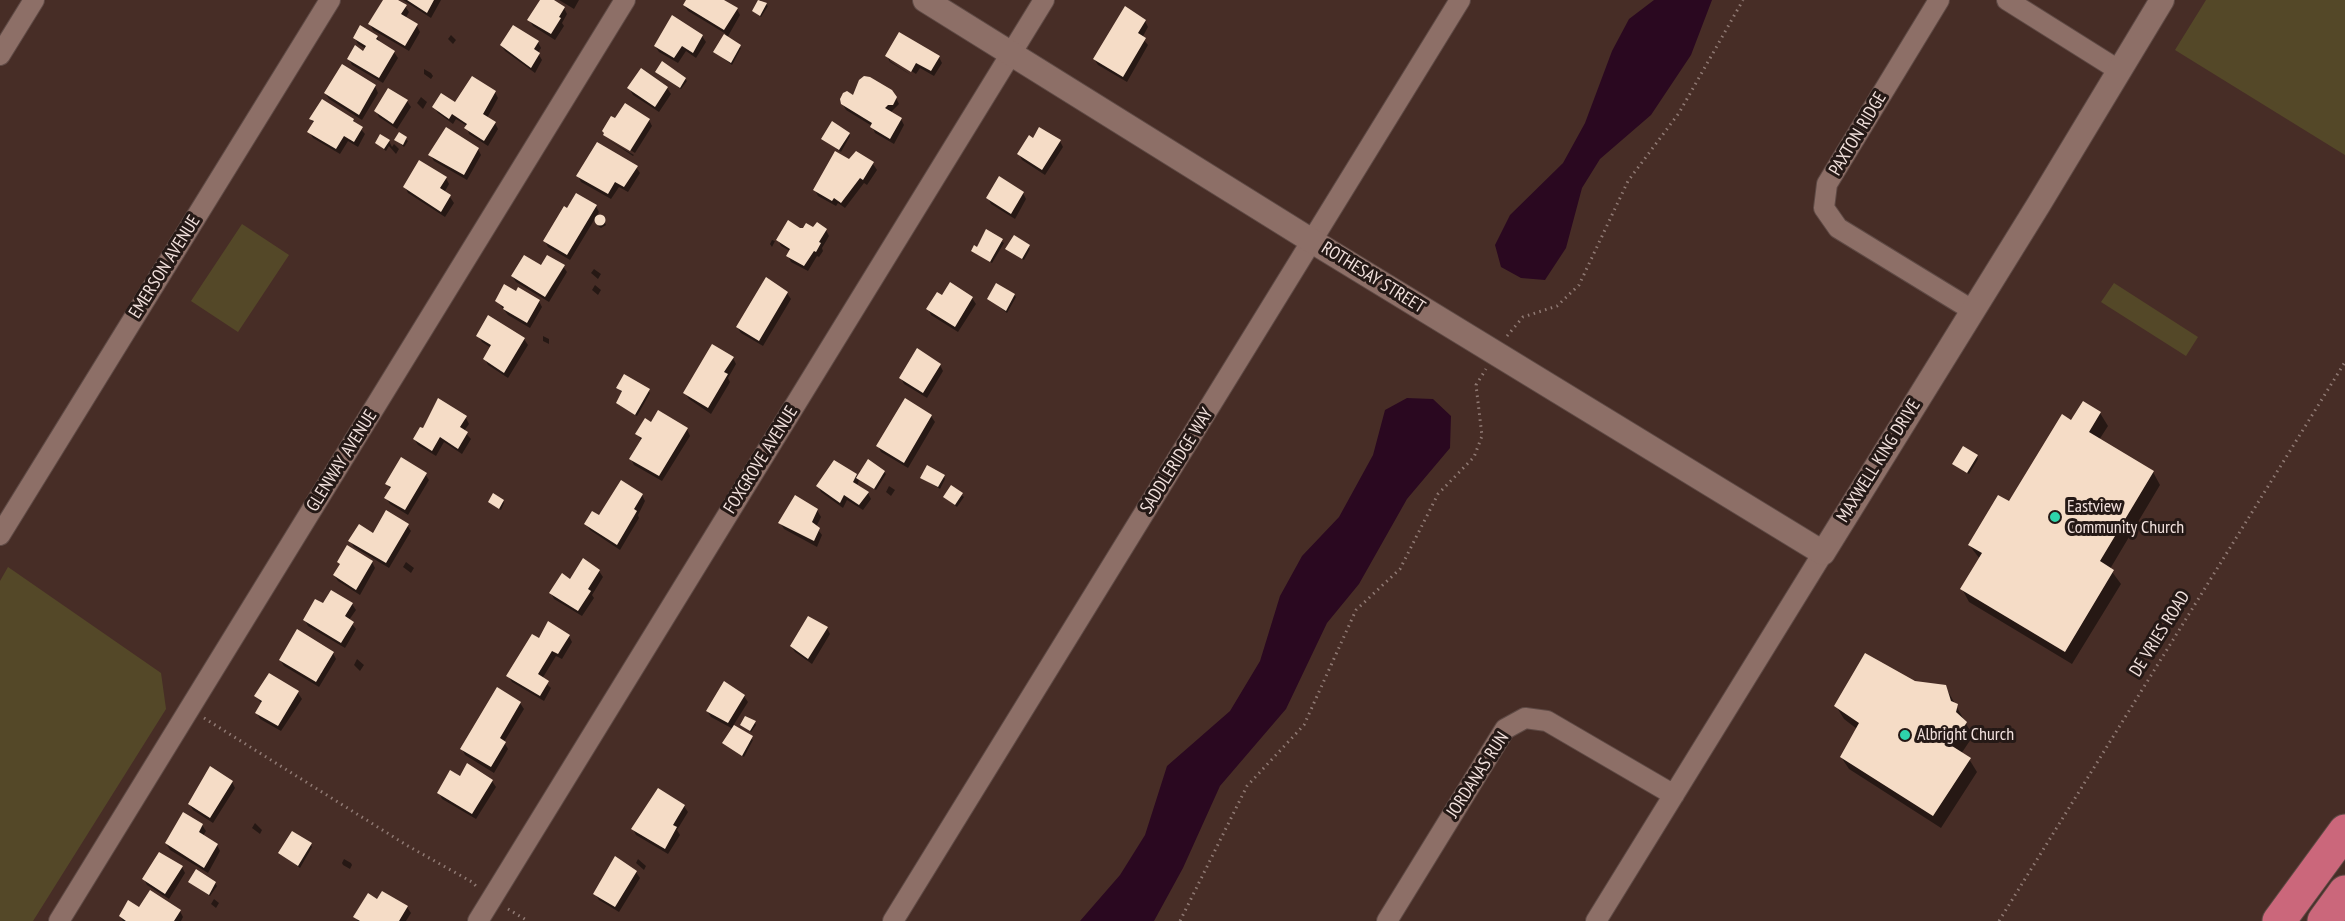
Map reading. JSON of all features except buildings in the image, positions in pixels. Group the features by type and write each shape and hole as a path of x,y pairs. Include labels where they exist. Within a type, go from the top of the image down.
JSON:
{"highway":[{"path":"2279,921 2345,831"},
{"path":"2324,921 2345,892"}],"street":[{"path":"0,55 34,0"},
{"name":"EMERSON AVENUE","path":"0,535 330,0"},
{"name":"GLENWAY AVENUE","path":"59,921 625,0"},
{"name":"ROTHESAY STREET","path":"925,0 1312,241 1823,553"},
{"name":"FOXGROVE AVENUE","path":"478,921 1044,0"},
{"name":"SADDLERIDGE WAY","path":"893,921 1460,0"},
{"name":"PAXTON RIDGE","path":"1939,0 1827,184 1824,208 1838,228 1972,310"},
{"path":"2007,0 2120,71"},
{"name":"MAXWELL KING DRIVE","path":"1596,921 2162,0"},
{"name":"JORDANAS RUN","path":"1387,921 1505,729 1525,718 1547,721 1674,795"}],"path":[{"path":"1180,921 1246,786 1304,725 1356,610 1400,568 1438,494 1474,457 1482,436 1476,385 1523,317 1557,306 1579,285 1629,181 1679,113 1743,0"},
{"name":"DE VRIES ROAD","path":"1999,921 2345,362"},
{"path":"189,709 408,846 472,882 491,900 528,921"}],"shaded area":[{"path":"1654,0 1712,0 1691,55 1651,115 1600,159 1582,188 1566,248 1545,280 1521,278 1501,267 1495,245 1510,215 1563,163 1585,123 1612,51 1629,19"},
{"path":"2206,0 2345,0 2345,155 2175,50"},
{"path":"242,224 289,255 238,332 191,301"},
{"path":"2114,283 2198,337 2186,356 2101,302"},
{"path":"1407,398 1433,399 1451,416 1450,448 1407,499 1359,584 1327,623 1286,709 1220,786 1183,868 1154,921 1080,921 1120,875 1145,835 1167,766 1230,711 1260,661 1280,596 1302,556 1339,517 1373,455 1385,410"},
{"path":"8,567 161,673 166,709 33,921 0,921 0,581"}],"place":[{"name":"Eastview Community Church","path":"2055,517"},
{"name":"Albright Church","path":"1905,735"}]}
